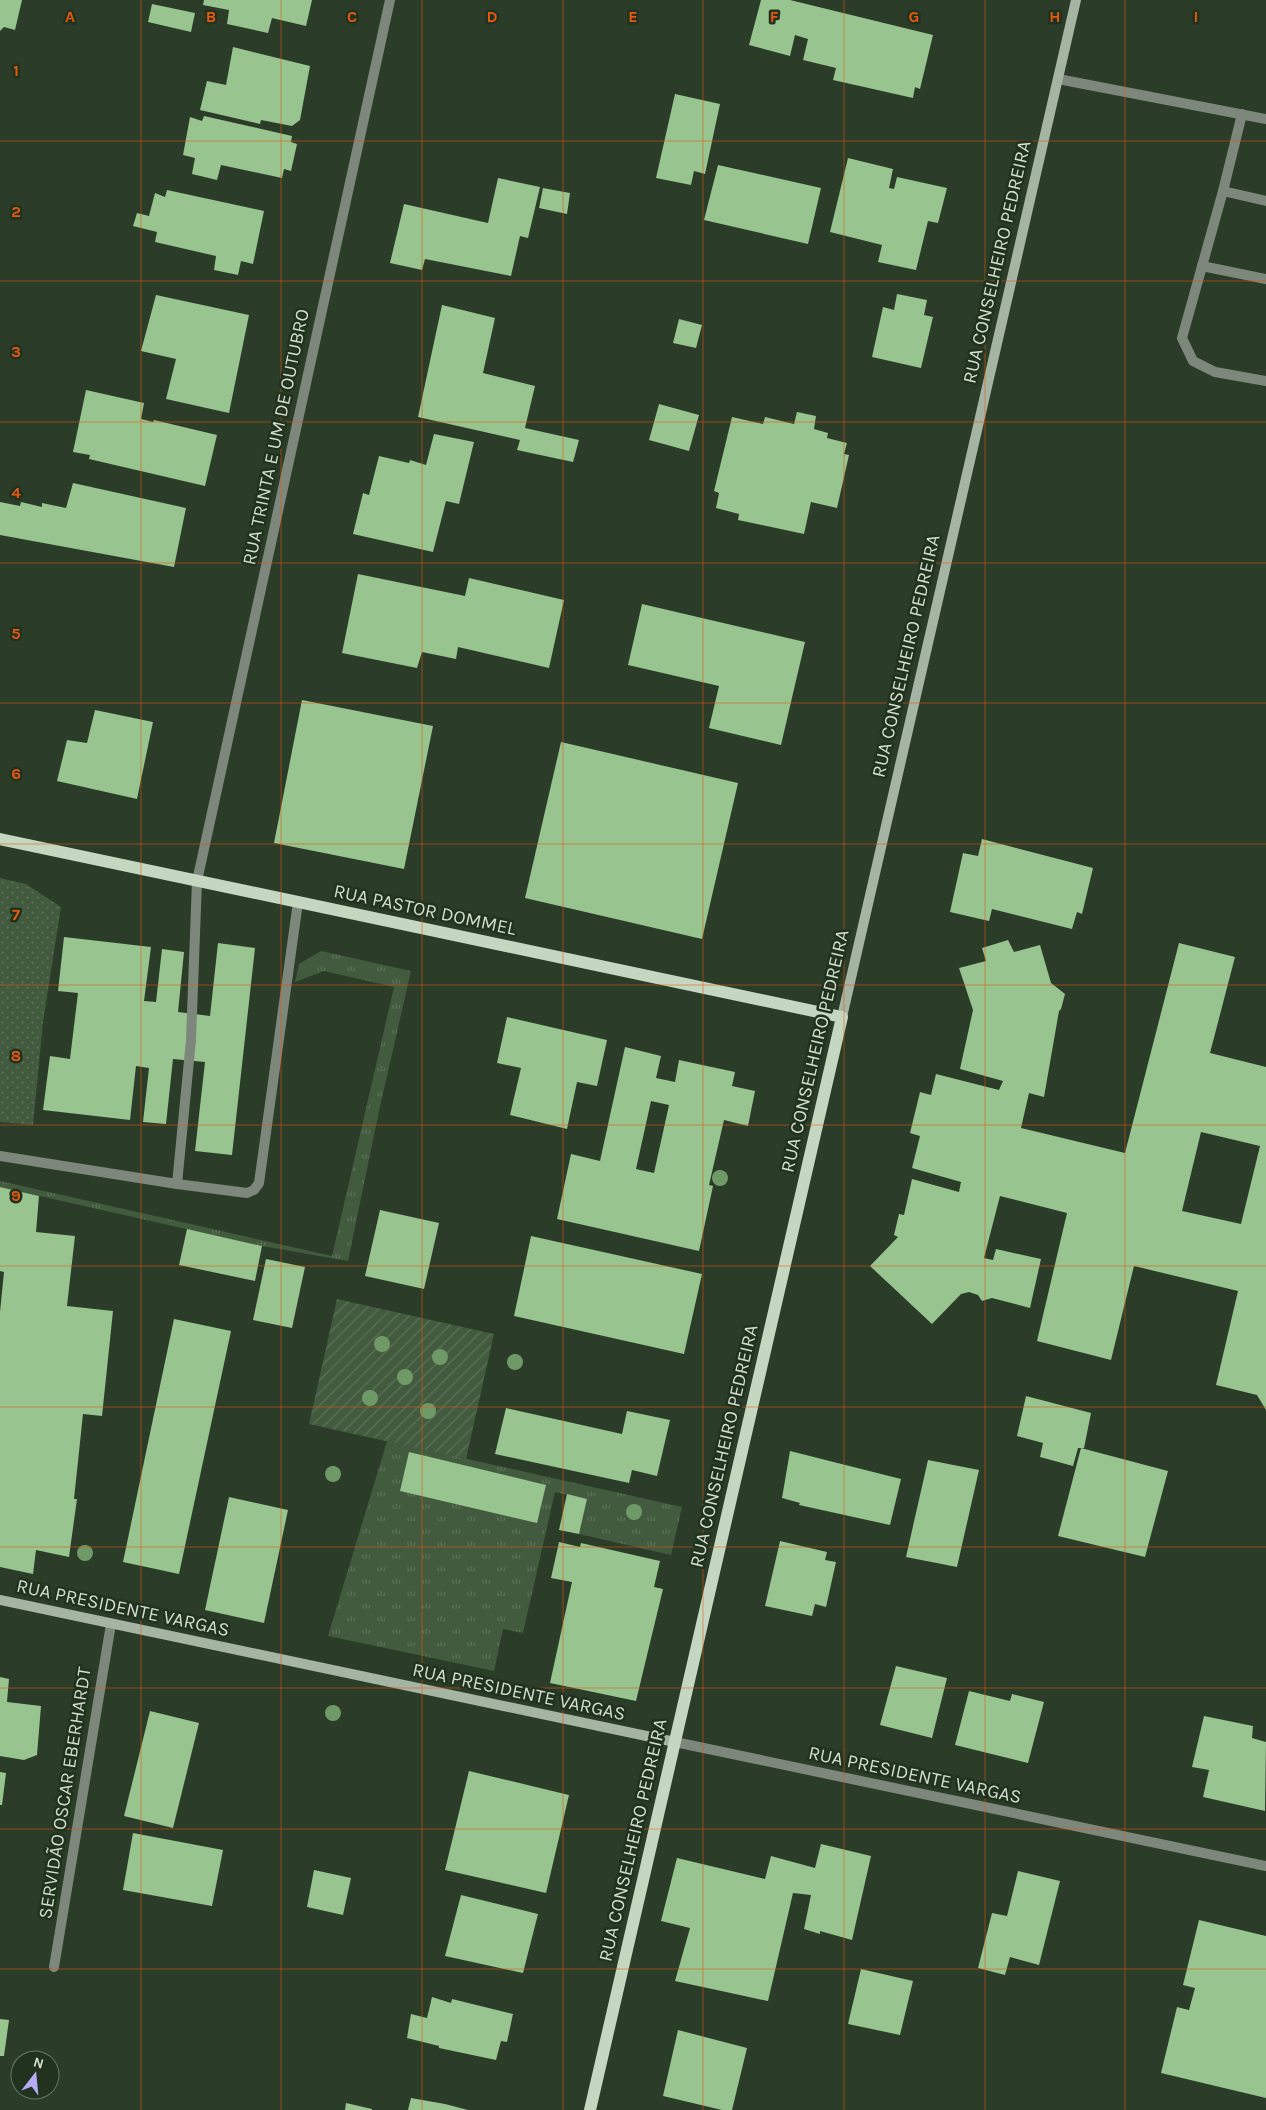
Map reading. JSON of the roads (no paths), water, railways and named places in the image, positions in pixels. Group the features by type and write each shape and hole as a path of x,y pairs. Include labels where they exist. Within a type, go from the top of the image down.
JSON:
{"main road":[{"name":"RUA PASTOR DOMMEL","path":"0,839 842,1017"},
{"name":"RUA CONSELHEIRO PEDREIRA","path":"590,2110 842,1017"}],"street":[{"name":"RUA TRINTA E UM DE OUTUBRO","path":"177,1184 191,1040 197,881 390,0"},
{"name":"RUA CONSELHEIRO PEDREIRA","path":"842,1017 1076,0"},
{"path":"1058,79 1266,119"},
{"path":"1242,114 1223,192 1182,338 1193,361 1215,372 1266,381"},
{"path":"1223,192 1266,201"},
{"path":"1202,266 1266,279"},
{"path":"0,1156 177,1184 247,1193 254,1190 259,1183 298,902"},
{"name":"RUA PRESIDENTE VARGAS","path":"0,1600 1266,1866"},
{"name":"SERVIDÃO OSCAR EBERHARDT","path":"54,1967 111,1624"}]}
